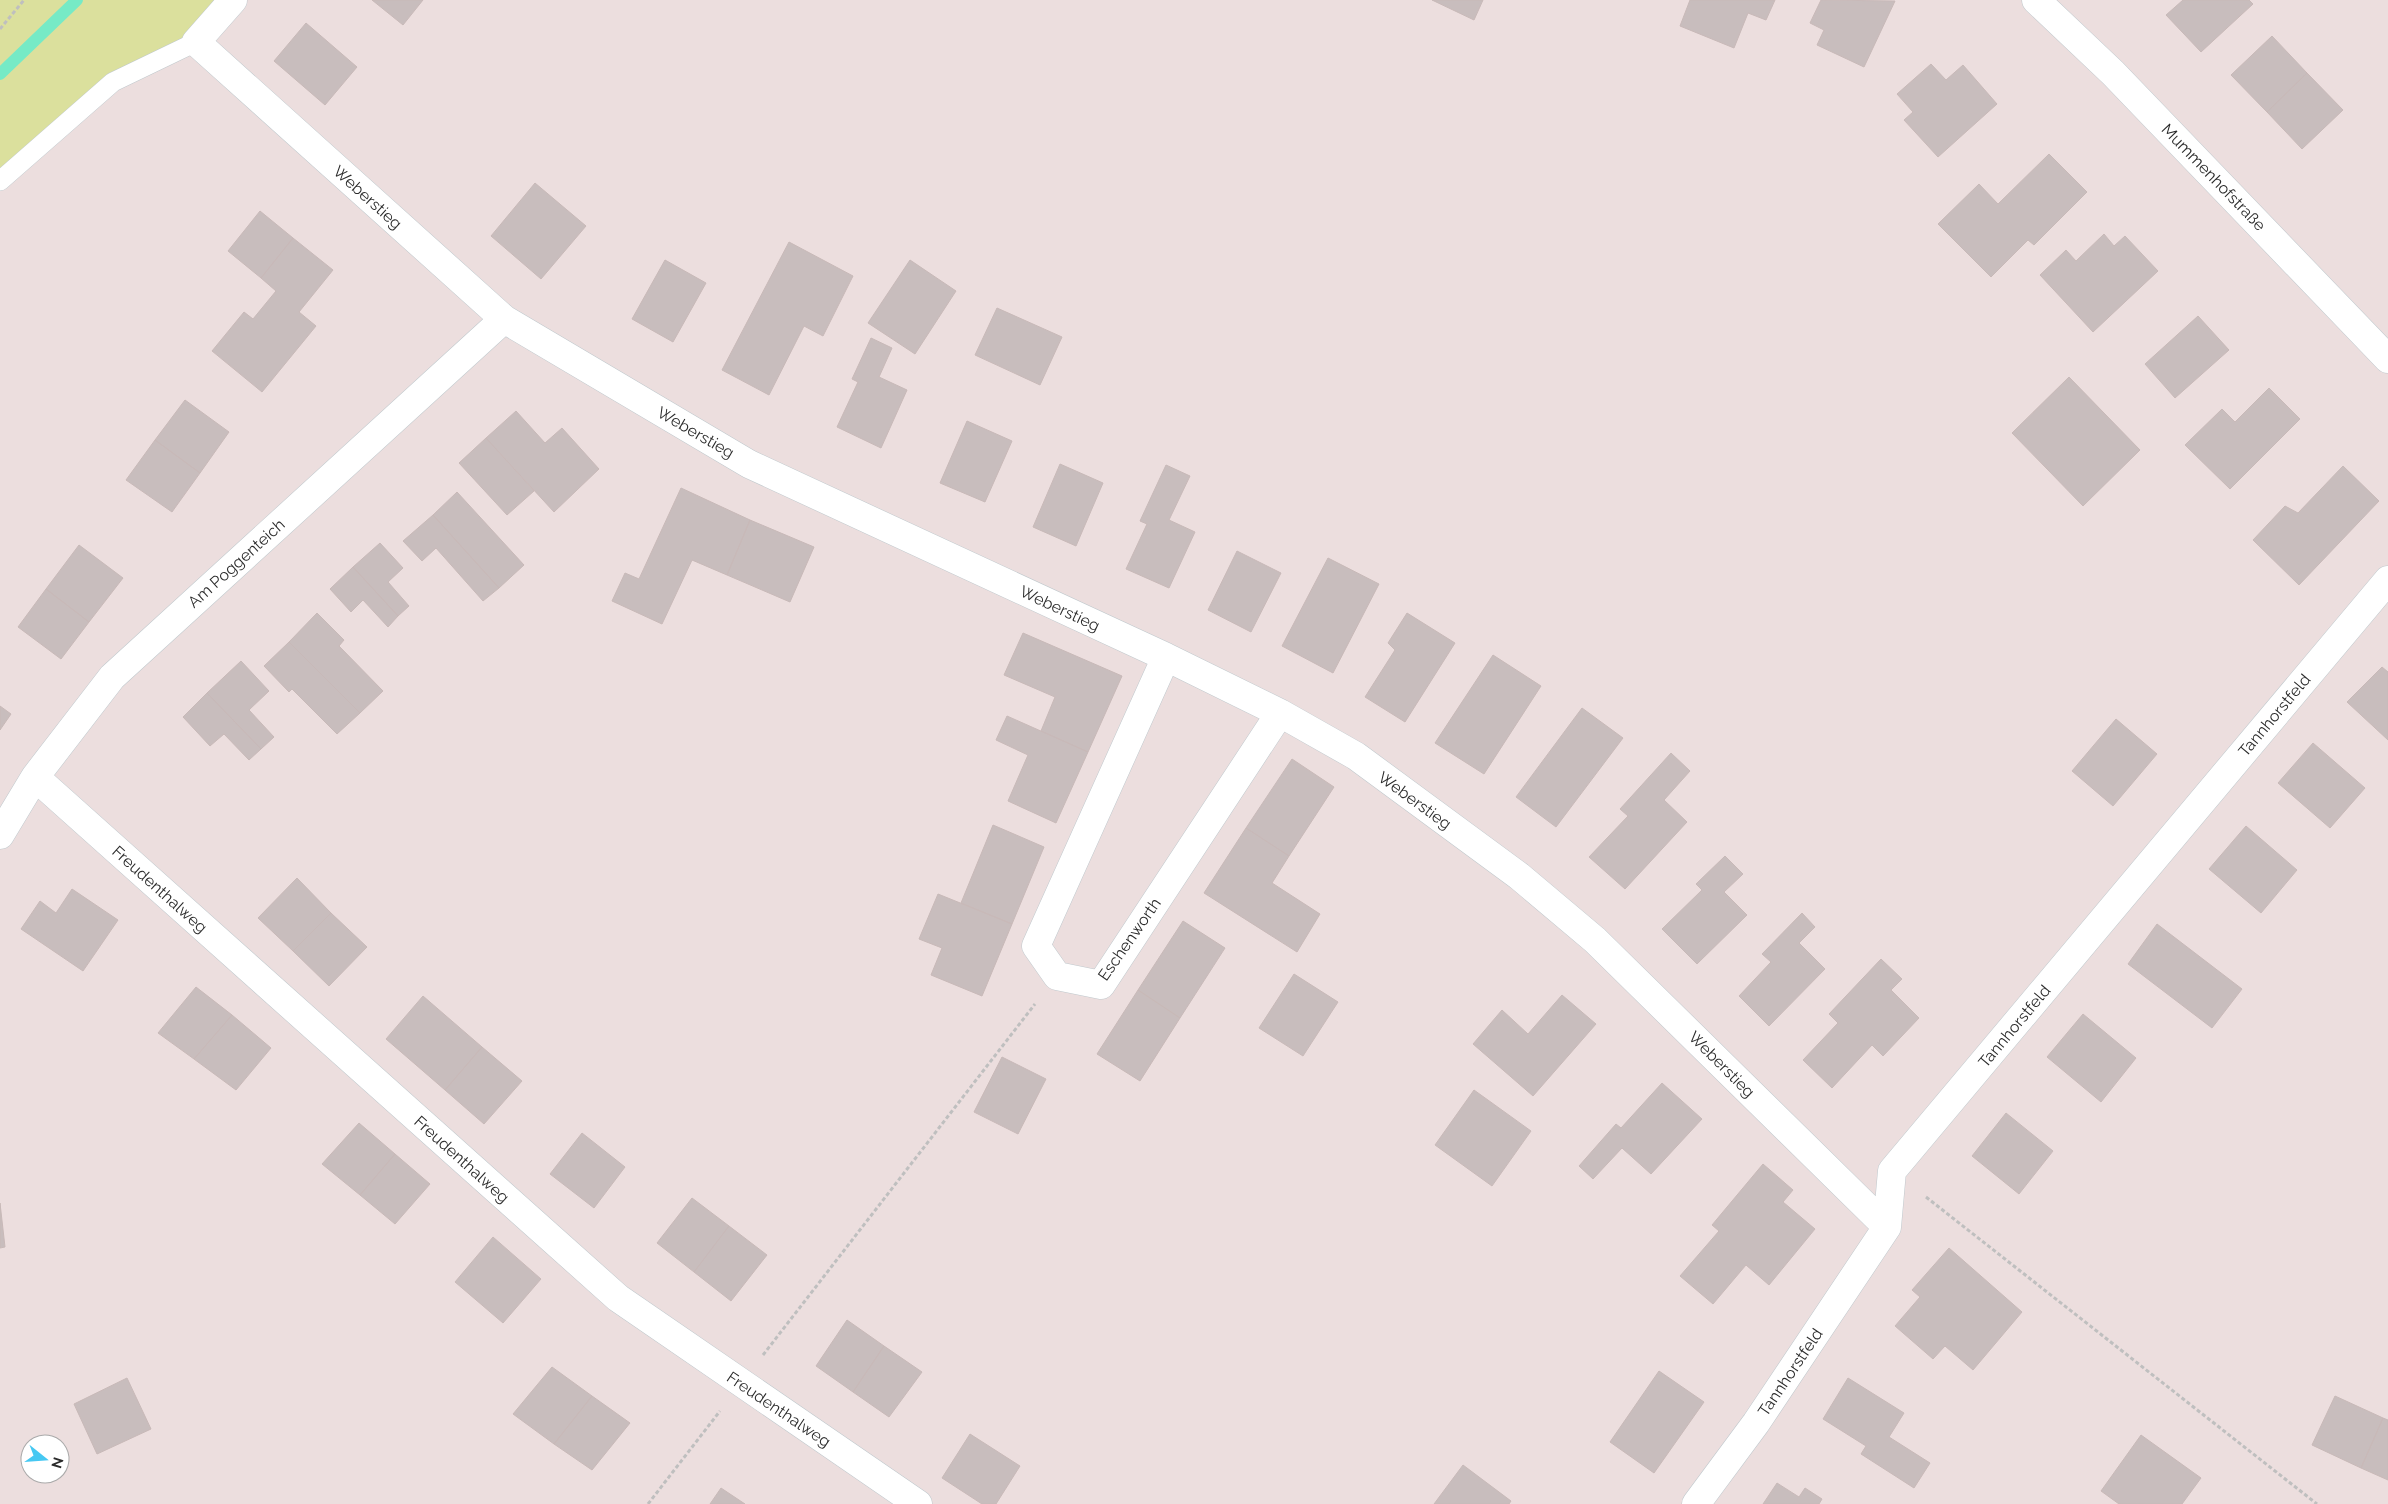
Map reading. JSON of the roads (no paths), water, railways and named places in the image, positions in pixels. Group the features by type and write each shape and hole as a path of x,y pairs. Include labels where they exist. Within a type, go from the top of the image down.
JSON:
{"street":[{"path":"196,42 232,0"},
{"name":"Mummenhofstraße","path":"2036,0 2113,72 2388,359"},
{"name":"Weberstieg","path":"196,42 504,319 749,464 1166,657 1280,714 1356,756 1519,876 1595,940 1887,1227"},
{"name":"Am Poggenteich","path":"0,835 35,777 112,676 504,319"},
{"name":"Tannhorstfeld","path":"1696,1504 1756,1422 1887,1227 1892,1171 2388,580"},
{"name":"Eschenworth","path":"1166,657 1036,946 1057,976 1101,985 1280,714"},
{"name":"Freudenthalweg","path":"35,777 618,1298 918,1504"}],"lane":[{"path":"0,182 113,82 196,42"}],"waterway":[{"path":"0,74 77,0"}]}
